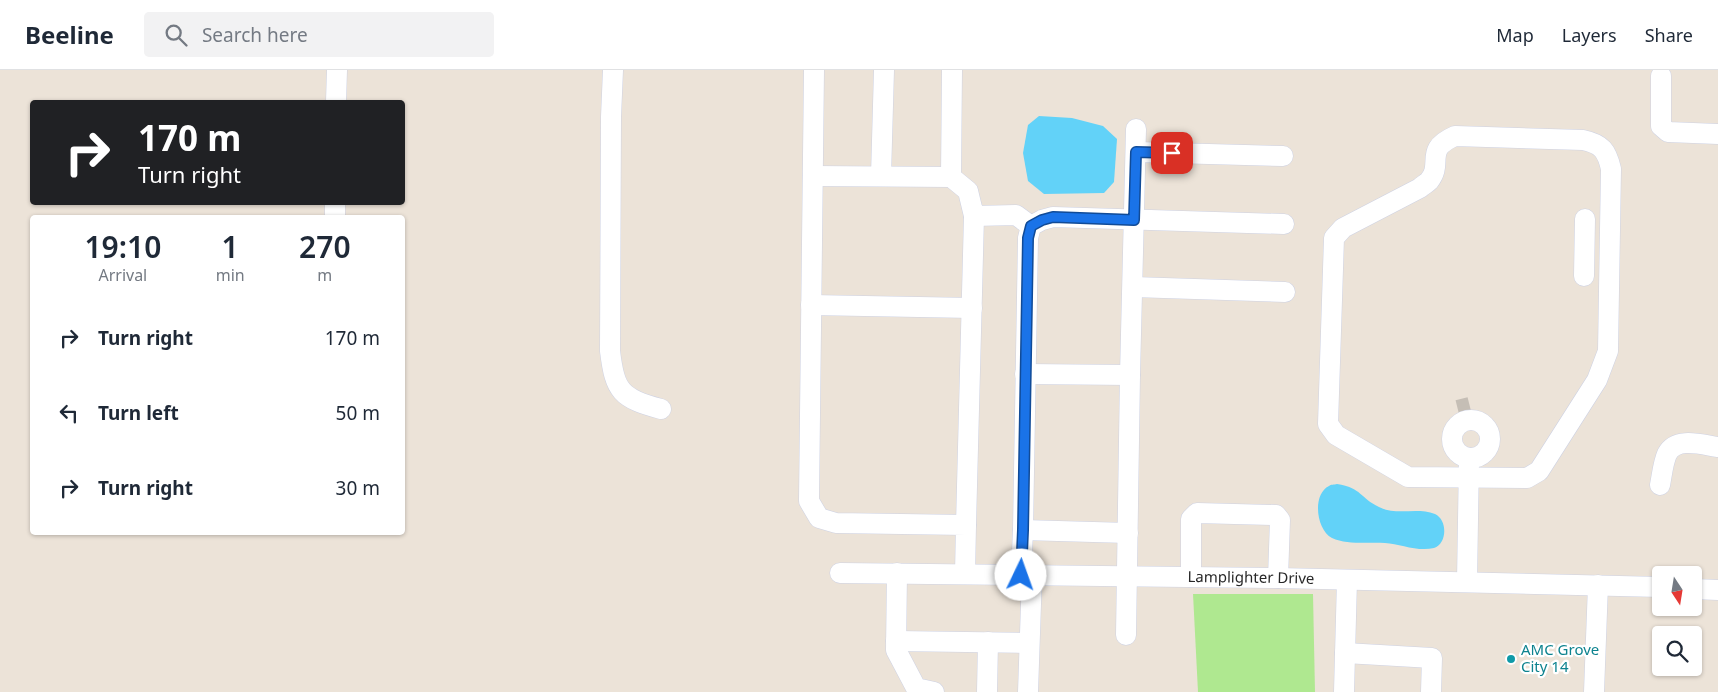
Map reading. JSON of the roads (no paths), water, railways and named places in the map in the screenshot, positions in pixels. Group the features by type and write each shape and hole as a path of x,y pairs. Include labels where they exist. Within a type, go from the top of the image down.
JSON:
{"street":[{"path":"336,100 337,70"},
{"path":"614,70 611,127 610,351 613,376 622,393 638,403 661,409"},
{"path":"814,70 809,501 819,518 836,523 966,525"},
{"path":"881,176 884,70"},
{"path":"951,177 952,70"},
{"path":"1661,76 1661,126 1668,132 1718,134"},
{"path":"1126,635 1136,129"},
{"path":"1455,136 1583,140 1599,146 1606,152 1611,169 1610,242 1608,351 1597,380 1539,471 1527,478 1469,468 1408,476 1336,435 1328,424 1334,238 1343,228 1420,188 1430,180 1434,169 1436,150 1444,141 1455,136"},
{"path":"1136,152 1283,156"},
{"path":"813,176 951,177 968,191 974,216 965,574"},
{"path":"974,216 1016,215 1031,226"},
{"path":"1028,692 1029,643 1023,530 1028,238 1031,226 1053,217 1284,224"},
{"path":"1584,276 1585,220"},
{"path":"1585,241 1610,242"},
{"path":"1133,287 1285,292"},
{"path":"811,305 972,308"},
{"path":"1026,374 1130,375"},
{"path":"1467,582 1469,468 1476,458 1486,451 1489,446 1489,434 1488,422 1483,415 1464,409 1449,419 1448,425 1452,441 1469,468"},
{"path":"1452,441 1454,429 1465,421 1477,421 1486,428 1489,434"},
{"path":"1660,484 1667,454 1673,447 1694,443 1718,447"},
{"path":"1191,577 1191,519 1197,513 1276,515 1280,520 1278,578"},
{"path":"1023,530 1128,533"},
{"name":"Lamplighter Drive","path":"840,573 1278,578 1652,587"},
{"path":"897,573 896,650 922,691"},
{"path":"1344,692 1347,580"},
{"path":"1594,692 1598,585"},
{"path":"1702,589 1718,590"},
{"path":"896,641 1029,643"},
{"path":"987,692 988,642"},
{"path":"1345,653 1432,658 1431,692"}],"water":[{"path":"1039,116 1072,118 1103,126 1117,139 1114,182 1104,193 1044,194 1028,181 1023,153 1028,125"},
{"path":"1337,484 1351,488 1373,504 1386,510 1421,511 1435,514 1444,526 1441,542 1434,548 1422,549 1385,543 1344,542 1332,538 1322,528 1318,504 1324,490 1330,485"}],"tunnel":[{"path":"1458,410 1470,407"}],"place":[{"name":"AMC Grove City 14","path":"1511,659"}]}
